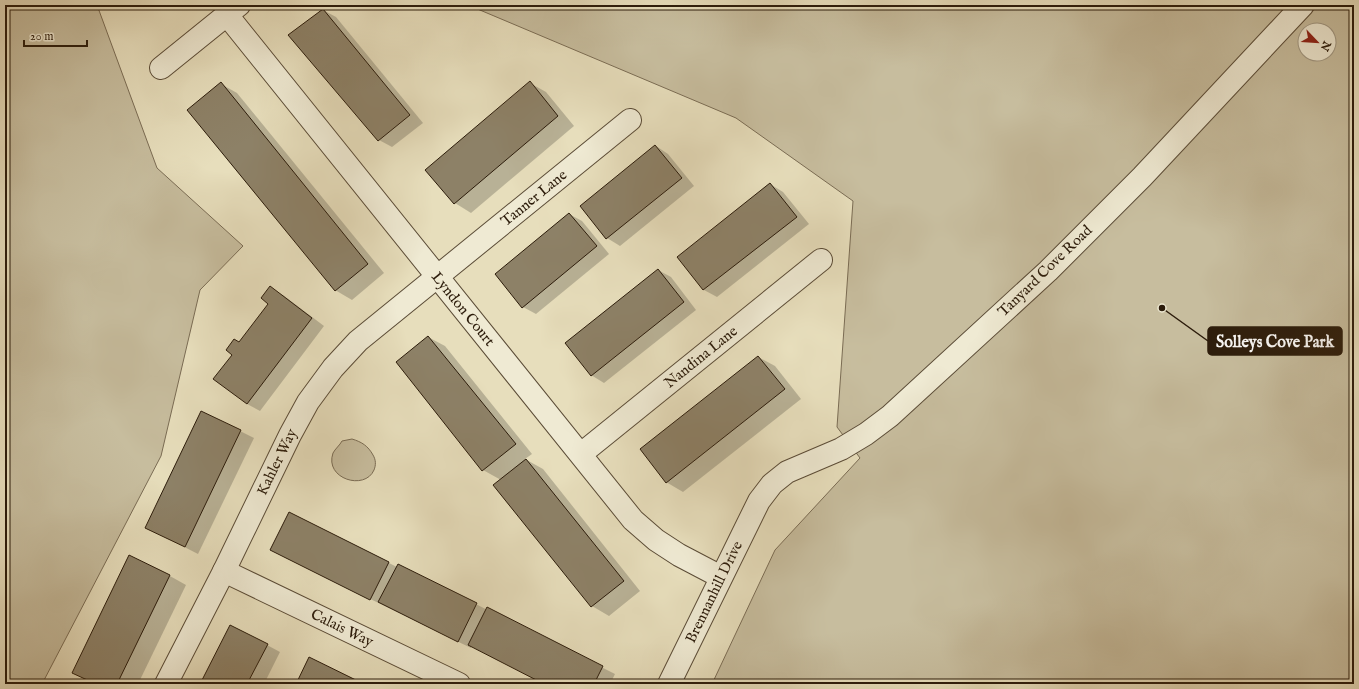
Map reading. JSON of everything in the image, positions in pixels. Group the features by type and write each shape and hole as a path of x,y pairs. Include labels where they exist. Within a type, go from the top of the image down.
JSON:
{"street":[{"name":"Tanyard Cove Road","path":"759,501 772,484 788,472 841,449 866,434 890,416 1048,271 1142,177 1303,5"},
{"name":"Lyndon Court","path":"161,68 233,10 438,277 633,520 656,540 668,548 721,577"},
{"name":"Tanner Lane","path":"438,277 630,120"},
{"name":"Nandina Lane","path":"581,454 821,260"},
{"name":"Kahler Way","path":"166,684 224,571 290,435 308,402 333,368 358,341 438,277"},
{"name":"Brennanhill Drive","path":"670,684 759,501"},
{"name":"Calais Way","path":"224,571 459,684"}],"shaded area":[{"path":"5,5 97,5 157,168 243,246 200,290 161,456 42,684 5,684"},
{"path":"468,5 1354,5 1354,684 712,684 775,550 860,458 837,427 853,201 736,118"},
{"path":"352,439 367,447 375,459 374,470 363,480 355,481 347,479 334,470 332,462 333,453 342,441"}],"building":[{"path":"323,9 410,115 378,141 288,35"},
{"path":"530,81 558,116 454,204 425,170"},
{"path":"221,82 368,264 335,291 187,110"},
{"path":"655,145 682,178 606,239 580,206"},
{"path":"770,183 797,217 703,290 677,257"},
{"path":"569,213 597,246 522,308 495,274"},
{"path":"658,269 684,302 591,376 565,343"},
{"path":"270,286 312,318 247,404 213,379 232,355 226,350 234,339 239,342 268,304 261,298"},
{"path":"428,336 516,444 482,471 396,362"},
{"path":"758,356 785,389 666,483 640,449"},
{"path":"201,411 241,430 185,547 145,528"},
{"path":"526,459 624,581 591,607 493,485"},
{"path":"289,512 389,562 370,600 270,550"},
{"path":"129,555 170,575 117,684 96,684 72,673"},
{"path":"398,564 477,603 458,642 378,602"},
{"path":"487,607 603,666 594,684 544,684 468,645"},
{"path":"230,625 268,644 247,684 200,684"},
{"path":"309,657 364,684 296,684"}],"place":[{"name":"Solleys Cove Park","path":"1162,308"}]}
